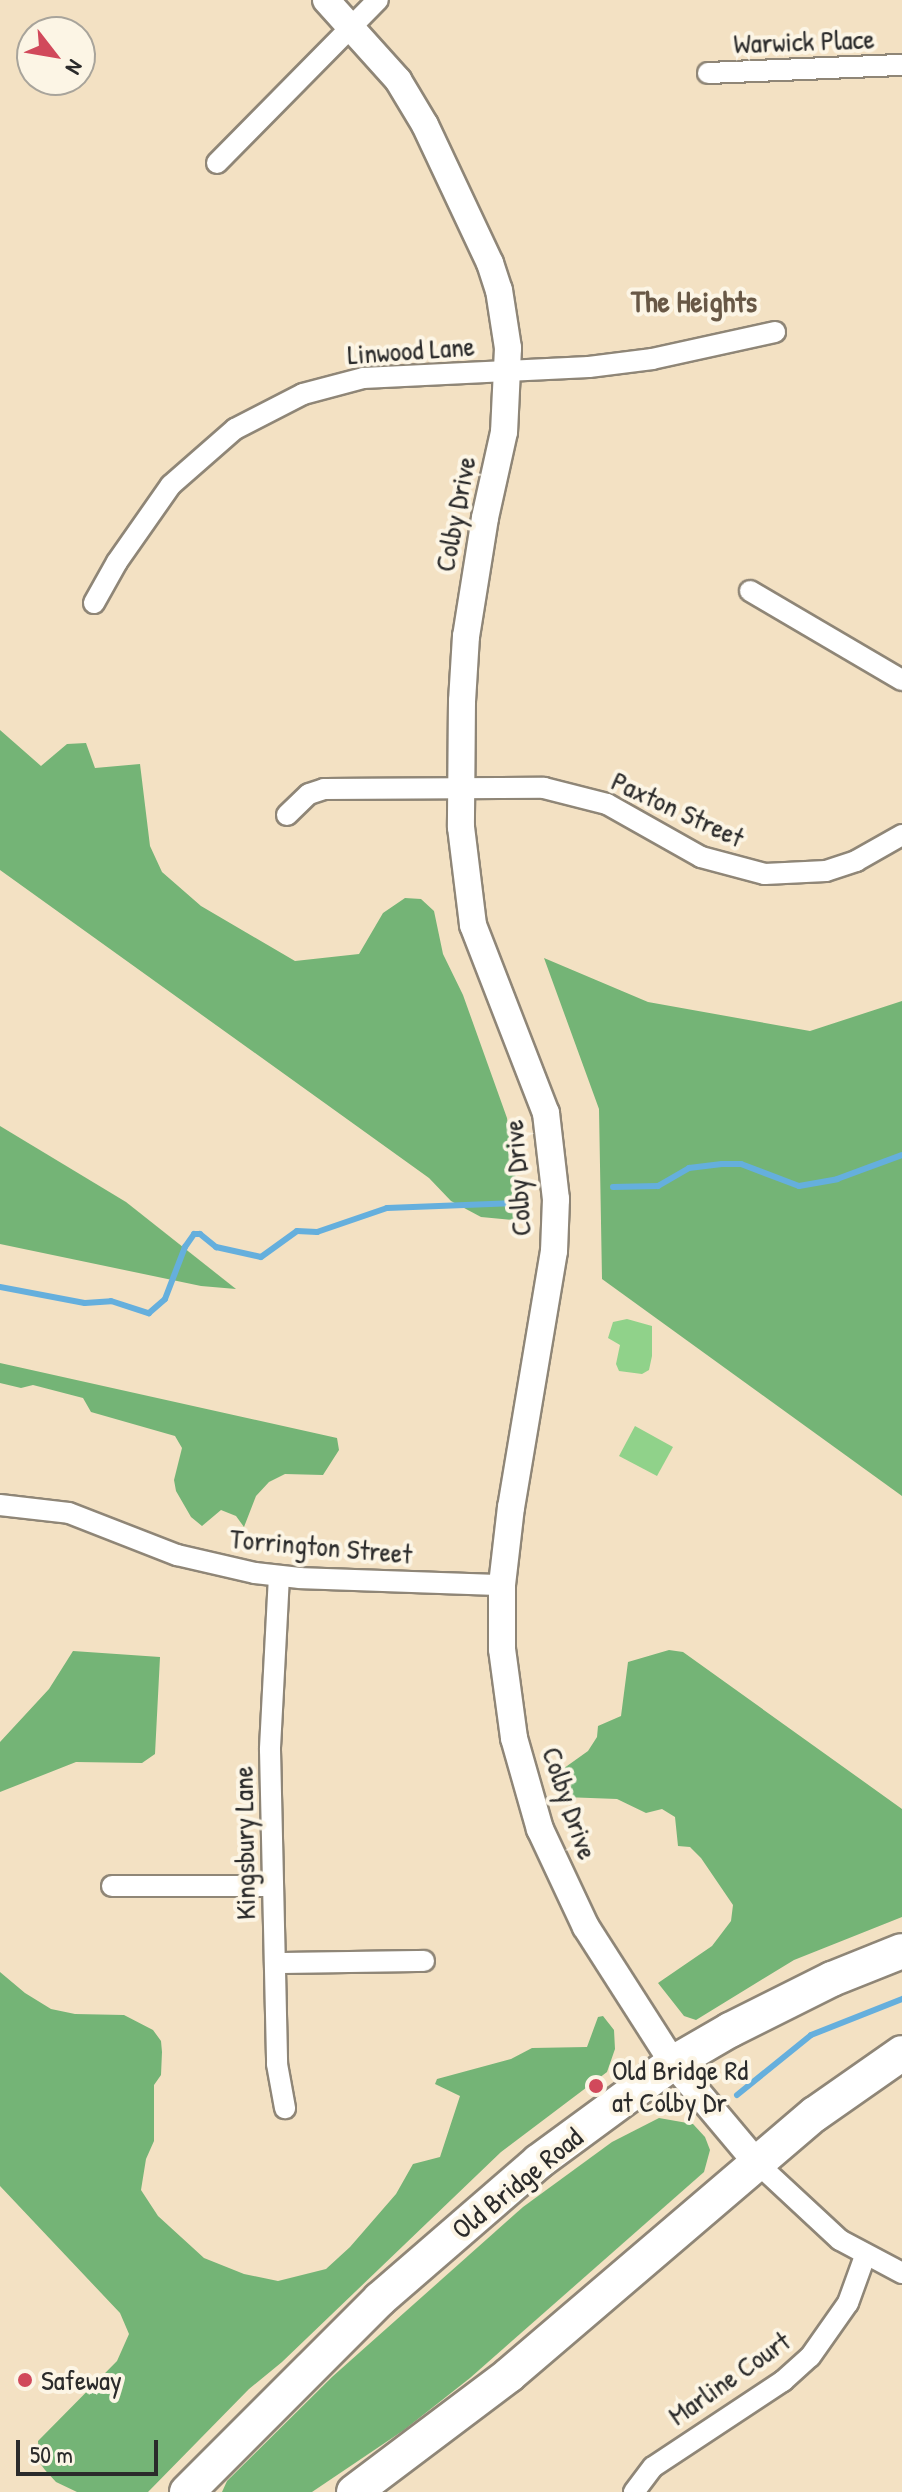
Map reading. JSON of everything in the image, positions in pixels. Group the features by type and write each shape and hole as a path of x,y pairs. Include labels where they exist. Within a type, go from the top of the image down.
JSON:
{"main road":[{"name":"Old Bridge Road","path":"187,2492 370,2309 484,2206 549,2153 673,2063 781,2002 902,1951"},
{"path":"354,2492 509,2375 815,2114 902,2053"}],"street":[{"name":"Colby Drive","path":"326,0 398,80 472,217 499,290 510,371 504,432 485,518 466,636 462,789 463,852 473,925 546,1113 556,1199 554,1251 511,1507 502,1585 507,1700 522,1770 540,1829 586,1927 673,2063 757,2163 816,2219 865,2256 902,2273"},
{"path":"217,163 378,0"},
{"name":"Warwick Place","path":"708,73 902,65"},
{"name":"Linwood Lane","path":"94,603 125,549 171,485 204,452 268,409 303,394 363,378 510,371 652,359 775,332"},
{"path":"750,591 902,680"},
{"name":"Paxton Street","path":"287,815 309,794 324,789 544,788 576,794 637,818 701,857 735,869 765,874 826,871 856,861 902,835"},
{"name":"Torrington Street","path":"0,1505 69,1513 201,1562 279,1576 502,1585"},
{"name":"Kingsbury Lane","path":"279,1576 270,1750 277,2064 285,2108"},
{"path":"112,1886 273,1886"},
{"path":"275,1963 424,1961"},
{"name":"Marline Court","path":"634,2492 653,2467 783,2381 810,2357 848,2303 865,2256"}],"green space":[{"path":"0,730 41,766 67,744 86,743 95,768 140,764 150,846 162,872 201,906 295,961 359,954 383,913 405,898 421,899 434,911 443,954 463,995 507,1118 516,1180 514,1220 481,1217 451,1201 429,1178 0,870"},
{"path":"544,958 648,1002 810,1031 902,1001 902,1496 602,1279 599,1109"},
{"path":"0,1126 126,1202 236,1289 201,1286 0,1244"},
{"path":"627,1319 652,1326 652,1356 649,1370 642,1374 619,1371 616,1364 620,1345 608,1338 613,1322"},
{"path":"0,1363 337,1438 339,1450 323,1475 285,1474 269,1482 256,1496 244,1527 236,1516 221,1510 202,1526 191,1517 176,1491 174,1480 182,1448 175,1436 91,1412 83,1398 33,1385 21,1388 0,1383"},
{"path":"635,1426 673,1447 657,1476 619,1456"},
{"path":"669,1650 683,1652 902,1809 902,1917 794,1960 696,2020 684,2016 658,1983 712,1946 731,1921 733,1905 701,1858 690,1847 678,1846 675,1817 662,1809 646,1813 617,1799 564,1797 559,1780 560,1771 588,1751 597,1737 598,1726 621,1716 628,1662"},
{"path":"73,1651 160,1657 155,1754 142,1763 76,1762 0,1792 0,1742 49,1689"},
{"path":"0,1972 51,2009 75,2014 124,2015 153,2030 161,2041 161,2075 154,2085 154,2141 146,2159 141,2190 158,2216 204,2258 244,2274 278,2281 326,2269 350,2247 396,2194 413,2164 440,2157 460,2096 435,2084 437,2079 511,2059 532,2048 587,2047 598,2017 603,2016 614,2030 615,2049 607,2072 501,2152 282,2362 249,2389 148,2492 77,2492 56,2482 45,2470 39,2462 38,2441 117,2361 129,2334 120,2313 0,2186"},
{"path":"659,2118 693,2124 705,2137 710,2150 704,2172 470,2378 404,2430 312,2492 222,2492 227,2481 332,2377 523,2207 612,2142"}],"waterway":[{"path":"613,1187 658,1186 689,1168 722,1164 741,1164 799,1186 837,1179 902,1155"},
{"path":"0,1287 85,1303 111,1301 149,1313 165,1299 185,1247 194,1234 200,1234 216,1247 261,1257 297,1231 317,1232 387,1208 520,1203"},
{"path":"737,2095 811,2035 902,1999"}],"place":[{"name":"Old Bridge Rd at Colby Dr","path":"596,2086"},
{"name":"Safeway","path":"25,2380"}],"district":[{"name":"The Heights","path":"694,301"}]}
